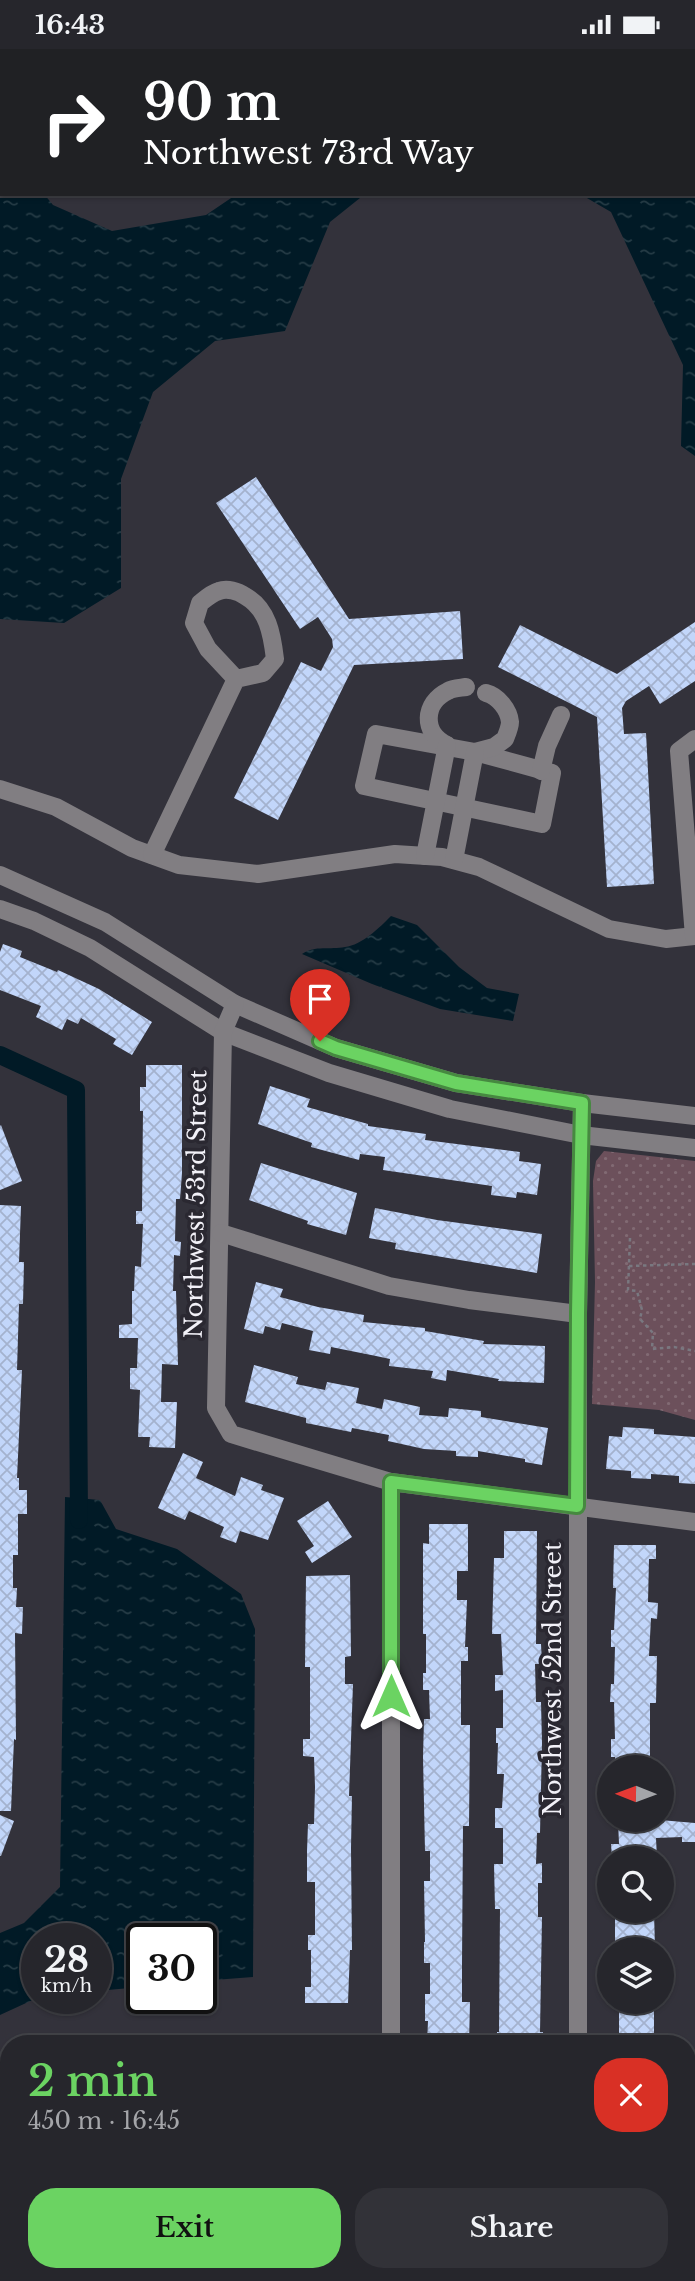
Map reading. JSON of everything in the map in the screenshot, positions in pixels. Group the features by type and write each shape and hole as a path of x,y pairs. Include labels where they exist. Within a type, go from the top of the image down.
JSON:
{"street":[{"path":"220,590 237,591 255,601 267,618 272,638 275,659 263,673 236,679 208,649 194,623 200,603 220,590"},
{"path":"152,855 236,679"},
{"path":"447,745 437,741 429,730 428,716 434,702 449,690 466,687"},
{"path":"475,752 494,747 505,739 510,722 505,707 486,692"},
{"path":"541,771 547,746 561,715"},
{"path":"376,733 475,752 552,773 542,824 364,786 376,733"},
{"path":"0,789 56,807 132,848 179,865 258,874 395,854 454,860 479,867 609,929 666,939 694,936 679,751 695,740"},
{"path":"425,856 447,745"},
{"path":"454,860 475,752"},
{"path":"0,875 105,922 235,1004 336,1048 456,1083 582,1103 695,1116"},
{"path":"44,926 55,899"},
{"path":"0,909 90,948 223,1032 329,1073 438,1105 581,1135 695,1148"},
{"name":"Northwest 53rd Street","path":"235,1004 223,1032 216,1408 230,1434 391,1482"},
{"name":"Northwest 52nd Street","path":"578,2035 577,1506 582,1103"},
{"path":"220,1233 389,1286 469,1300 578,1314"},
{"path":"391,2035 391,1482 695,1522"}],"path":[{"path":"630,1238 628,1290 638,1291 642,1310 640,1319 653,1333 652,1349 674,1347 695,1351"},
{"path":"629,1266 695,1264"}],"shaded area":[{"path":"604,1151 695,1161 695,1420 659,1410 592,1404 595,1282 593,1181 596,1161"}],"water":[{"path":"0,196 46,196 53,205 112,231 206,215 234,196 362,196 330,222 285,331 215,341 153,392 121,479 121,588 64,623 0,619"},
{"path":"583,196 695,196 695,456 681,446 683,365 611,212"},
{"path":"391,916 417,925 459,967 487,988 519,994 513,1021 440,1009 302,954 312,950 351,946 370,935"},
{"path":"65,1497 100,1500 116,1529 177,1549 241,1594 255,1629 253,1977 217,1980 217,1923 126,1923 126,1988 112,1990 112,1923 24,1923 60,1887"},
{"path":"21,1924 21,2005 0,2015 0,1933"}],"building":[{"path":"256,477 349,619 460,611 463,659 354,665 278,820 234,798 301,662 321,671 333,647 332,639 318,617 300,629 216,503"},
{"path":"695,622 695,681 660,704 649,686 626,701 622,708 624,734 646,733 654,884 607,887 597,717 498,667 520,625 617,674"},
{"path":"3,944 22,951 20,957 57,972 58,970 99,989 152,1022 132,1055 113,1044 116,1039 81,1018 78,1024 67,1019 62,1030 36,1017 41,1006 0,990 0,952"},
{"path":"146,1065 182,1065 182,1173 180,1199 176,1199 175,1241 181,1242 180,1256 174,1255 173,1291 176,1291 178,1365 162,1364 161,1402 177,1402 175,1448 149,1447 150,1437 138,1437 140,1390 130,1389 130,1368 137,1368 138,1338 119,1338 119,1325 132,1324 135,1266 141,1267 143,1224 136,1224 136,1211 142,1211 143,1111 140,1111 140,1087 146,1087"},
{"path":"270,1086 310,1099 307,1107 368,1126 426,1134 425,1140 520,1152 519,1161 541,1164 537,1195 517,1192 516,1198 491,1195 492,1186 383,1170 385,1157 360,1154 359,1160 311,1147 312,1143 258,1124"},
{"path":"0,1126 22,1181 0,1190"},
{"path":"261,1163 357,1193 346,1235 307,1224 308,1221 249,1200"},
{"path":"0,1205 21,1206 19,1262 24,1262 23,1304 19,1304 17,1370 22,1370 17,1478 19,1490 27,1490 27,1514 18,1514 18,1555 13,1555 16,1607 23,1607 22,1634 15,1633 16,1740 14,1739 11,1811 0,1811"},
{"path":"375,1208 437,1220 542,1234 537,1273 395,1249 396,1243 369,1238"},
{"path":"256,1282 283,1289 280,1297 364,1315 363,1322 425,1328 425,1331 484,1341 483,1344 545,1346 544,1383 498,1381 499,1379 447,1370 446,1381 431,1378 433,1371 389,1366 390,1359 331,1347 330,1354 309,1350 313,1331 282,1323 280,1330 265,1326 263,1334 244,1329"},
{"path":"254,1365 298,1377 296,1384 325,1390 327,1382 359,1388 356,1403 382,1409 384,1399 420,1407 419,1415 448,1417 449,1408 481,1411 481,1417 548,1428 542,1465 525,1462 525,1459 478,1451 478,1457 456,1456 456,1451 424,1449 388,1441 389,1435 352,1428 351,1432 306,1423 306,1418 245,1402"},
{"path":"623,1427 654,1429 654,1434 695,1437 695,1484 679,1483 679,1476 651,1474 651,1479 631,1478 631,1471 606,1469 609,1436 622,1437"},
{"path":"183,1453 203,1462 196,1478 235,1496 241,1477 263,1485 261,1490 284,1498 268,1540 240,1531 236,1543 220,1537 224,1527 189,1511 185,1520 158,1508"},
{"path":"328,1501 352,1537 312,1563 305,1552 314,1546 297,1521"},
{"path":"429,1524 468,1524 468,1571 457,1571 457,1600 467,1600 465,1647 468,1647 468,1661 461,1661 461,1725 470,1725 469,1826 463,1826 462,2002 470,2002 469,2035 427,2035 428,2021 425,2021 425,1994 430,1994 430,1963 424,1963 424,1881 430,1881 430,1851 425,1851 423,1757 424,1719 430,1719 429,1690 423,1690 426,1634 423,1634 423,1543 429,1544"},
{"path":"504,1531 537,1531 536,1644 541,1644 542,1664 535,1664 536,1702 541,1702 542,1743 540,1833 537,1833 536,1864 542,1863 542,1883 538,1883 538,1917 542,1917 540,2032 543,2032 543,2035 497,2035 500,1909 495,1909 494,1864 503,1864 503,1828 495,1828 495,1808 502,1808 504,1774 497,1774 496,1728 503,1728 503,1690 495,1691 495,1675 503,1675 501,1634 492,1634 494,1558 504,1558"},
{"path":"614,1545 656,1545 656,1559 649,1559 648,1602 658,1603 657,1619 651,1618 649,1656 657,1656 656,1703 650,1703 650,1755 611,1755 611,1739 615,1739 614,1702 610,1702 611,1684 614,1684 615,1647 611,1647 616,1588 613,1588"},
{"path":"350,1575 351,1656 345,1657 345,1684 353,1684 349,1796 352,1796 352,1950 348,2003 305,2003 305,1987 311,1987 311,1950 308,1950 308,1935 315,1935 315,1882 307,1882 308,1824 314,1824 314,1757 303,1756 303,1739 310,1739 310,1667 305,1667 306,1576"},
{"path":"0,1815 14,1821 1,1856 0,1856"},
{"path":"674,1821 695,1823 695,1842 682,1842 682,1837 656,1838 656,1846 611,1846 619,1844 618,1832 674,1832"},
{"path":"615,1923 654,1923 655,1937 615,1937"},
{"path":"619,2014 654,2014 654,2035 619,2035"}],"waterway":[{"path":"0,1055 76,1090 79,1520"}],"route":[{"path":"320,1041 456,1083 582,1103 577,1506 391,1482 391,1696"}]}
